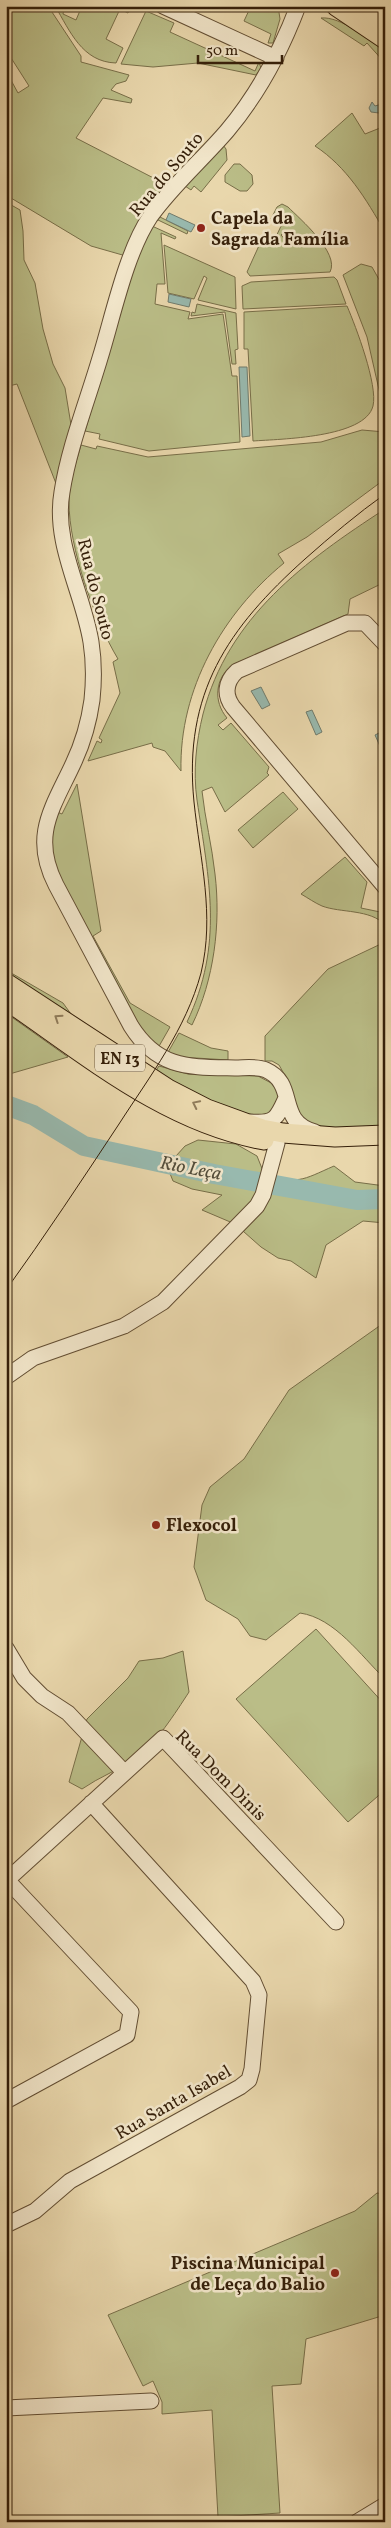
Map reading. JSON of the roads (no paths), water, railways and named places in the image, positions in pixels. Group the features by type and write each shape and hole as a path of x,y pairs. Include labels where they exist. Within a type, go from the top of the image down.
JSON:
{"main road":[{"path":"336,6 385,39"},
{"path":"366,6 385,20"},
{"name":"EN 13","path":"6,983 168,1089 207,1109 262,1130 283,1134 336,1137 385,1135"},
{"name":"EN 13","path":"6,1000 166,1107 221,1130 277,1142 320,1147 385,1145"}],"street":[{"path":"164,6 276,58"},
{"name":"Rua do Souto","path":"298,6 276,58 228,130 157,208 142,232 130,262 81,421 62,494 61,520 65,549 91,640 93,689 89,720 82,742 51,809 44,840 45,859 51,876 131,1026 144,1044 160,1057 178,1065 262,1069 279,1081 299,1127 336,1137"},
{"path":"385,644 365,623 347,623 237,671 229,680 226,693 233,707 385,886"},
{"path":"241,1121 268,1123 275,1118 286,1098"},
{"path":"6,1377 33,1358 124,1326 163,1302 250,1215 263,1195 277,1142"},
{"path":"6,1648 24,1678 42,1696 68,1713 124,1772"},
{"name":"Rua Dom Dinis","path":"7,1881 163,1738 336,1922"},
{"name":"Rua Santa Isabel","path":"6,2225 35,2211 70,2181 240,2087 248,2080 252,2069 259,1995 253,1981 91,1804"},
{"path":"6,2101 128,2035 131,2012 7,1881"},
{"path":"6,2408 150,2400"},
{"path":"357,2522 385,2505"}],"water":[{"path":"372,102 375,106 385,103 385,110 379,113 371,112 369,108"},
{"path":"169,213 195,225 191,232 166,220"},
{"path":"169,294 191,299 189,307 168,302"},
{"path":"239,367 247,367 250,436 242,437"},
{"path":"261,687 270,705 262,709 251,691"},
{"path":"312,710 322,732 316,735 306,712"},
{"path":"381,732 385,740 385,752 383,753 375,735"}],"waterway":[{"name":"Rio Leça","path":"6,1105 33,1115 84,1146 214,1174 357,1200 385,1199"}],"tram line":[{"path":"6,1290 155,1070 177,1033 194,994 201,973 205,951 207,909 194,802 192,763 196,728 204,695 217,666 233,637 278,585 334,534 385,494"}],"place":[{"name":"Capela da Sagrada Família","path":"201,228"},
{"name":"Flexocol","path":"156,1525"},
{"name":"Piscina Municipal de Leça do Balio","path":"335,2273"}]}
